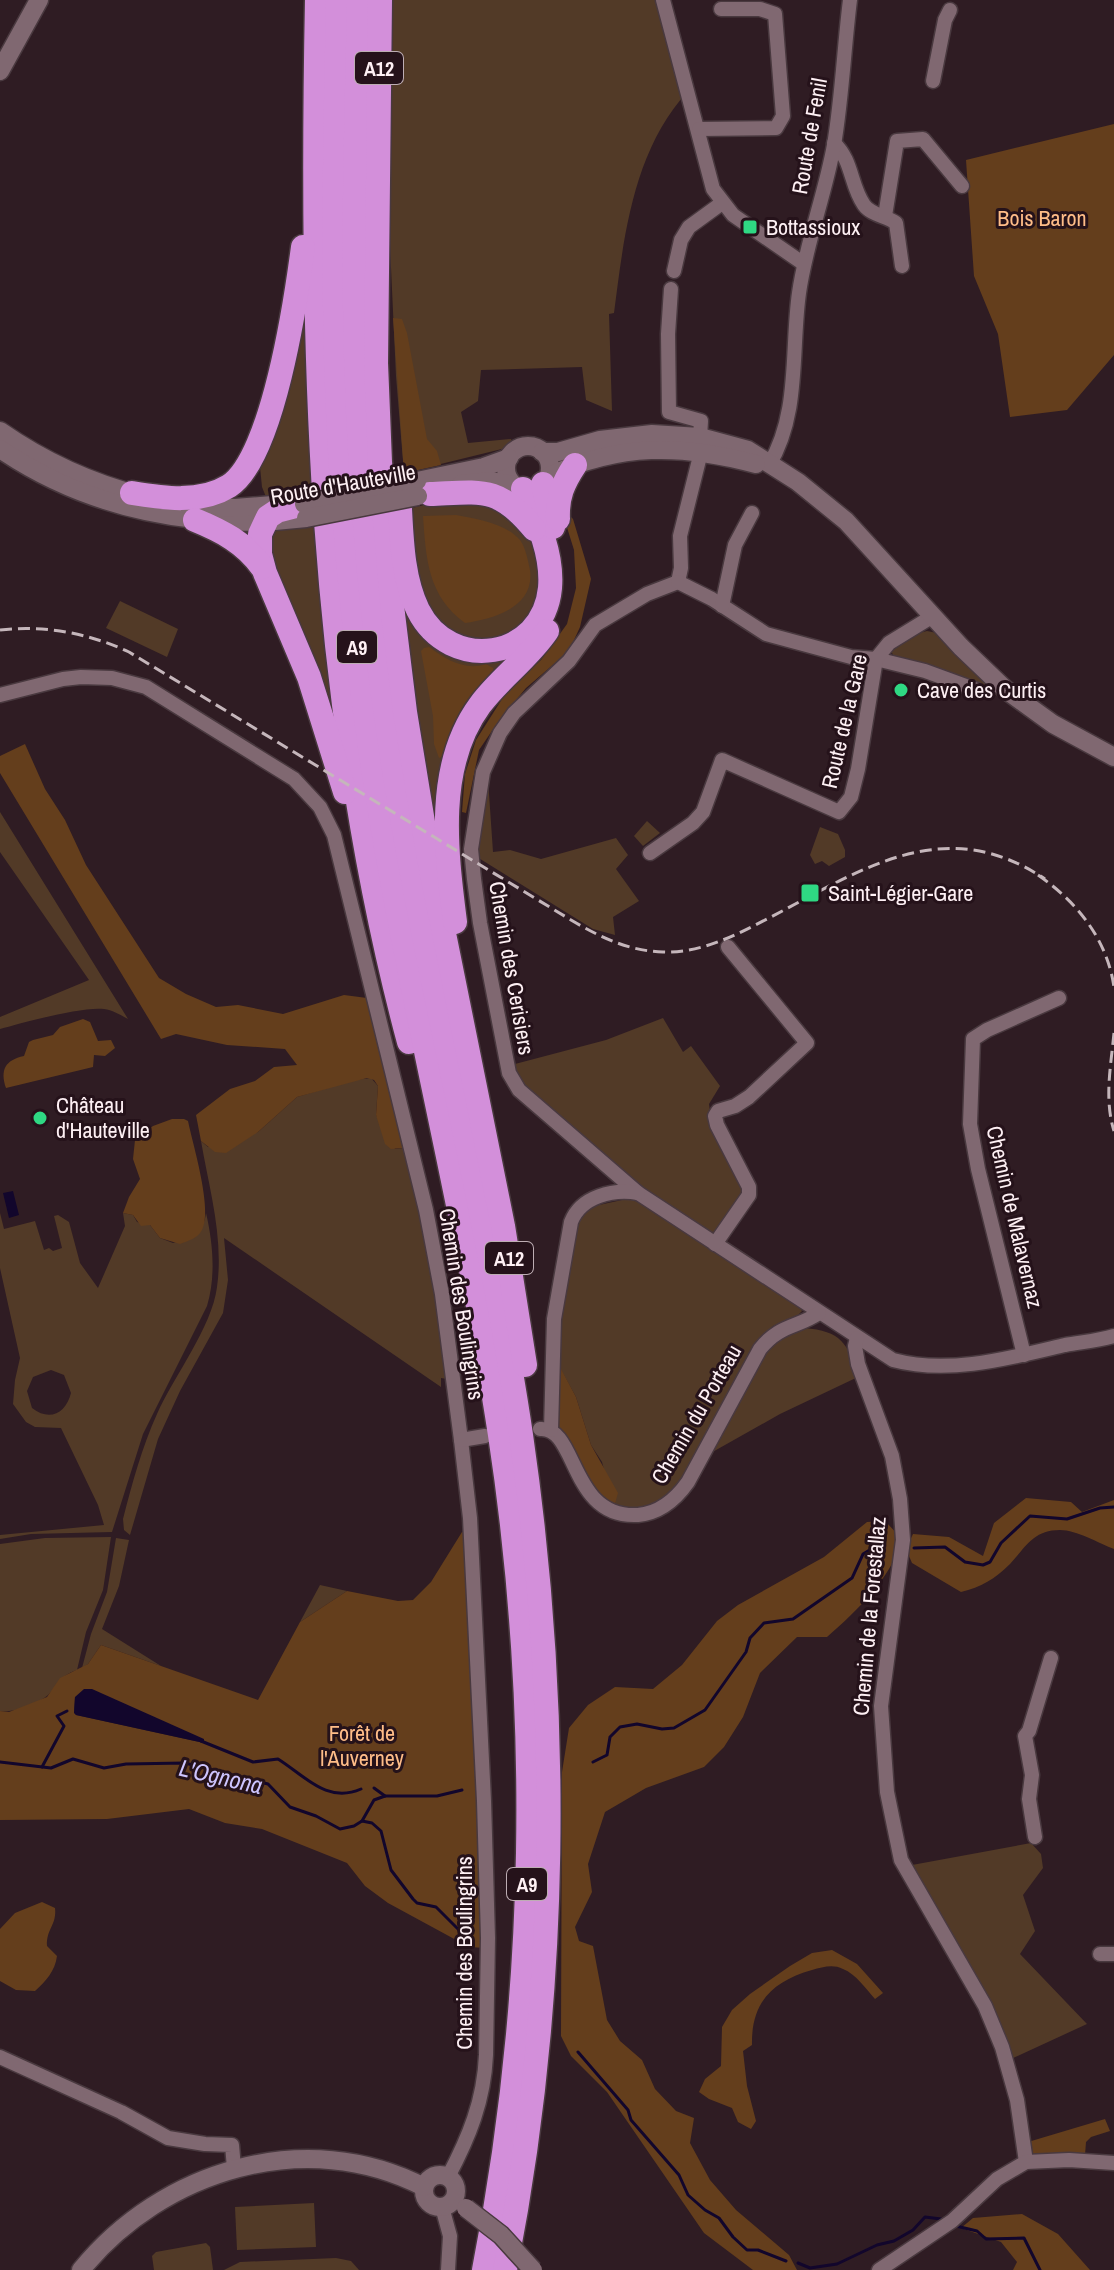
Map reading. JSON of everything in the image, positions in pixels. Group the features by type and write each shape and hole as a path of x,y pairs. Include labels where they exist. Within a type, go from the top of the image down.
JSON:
{"highway":[{"path":"317,0 313,174 319,419 331,591 354,770 389,965"},
{"name":"A9","path":"338,0 335,316 341,467 353,618 390,867 474,1284 500,1430 515,1553 524,1667 528,1754 527,1893 520,2009 506,2140 484,2270"},
{"name":"A9","path":"359,0 354,220 355,341 361,465 378,653 408,855 514,1390 542,1626 548,1805 544,1952 530,2104 505,2270"},
{"name":"A12","path":"380,0 378,413 396,639 429,859 512,1276 535,1444 545,1550 542,1626"},
{"path":"132,493 174,498 205,496 230,486 247,466 267,419 283,358 313,174"},
{"path":"377,221 405,560 420,614 438,636 466,650 489,652 517,642 534,627 548,600 559,493 575,465"},
{"path":"473,1075 450,867 450,782 460,743 479,706 541,640 558,611 563,583 532,483"},
{"path":"421,490 474,491 495,497 522,516 552,547"},
{"path":"265,573 259,546 264,522 273,512 305,511"},
{"path":"195,520 240,543 253,555 265,573 296,644 326,727 367,871 474,1284"}],"main road":[{"path":"0,71 39,0"},
{"name":"Route d'Hauteville","path":"0,431 70,471 132,493 212,508 305,511 465,483 532,483 575,465 630,450 701,444"},
{"name":"Route d'Hauteville","path":"542,452 558,452 579,444 629,435 701,444 769,465"},
{"path":"523,447 542,452 549,463 532,483 507,470 509,458 523,447"},
{"name":"Route d'Hauteville","path":"0,449 43,475 95,497 150,513 195,520 264,522"},
{"name":"Route d'Hauteville","path":"421,490 509,458"},
{"path":"769,465 798,482 846,521 989,675 1025,706 1114,757"},
{"path":"81,2270 114,2234 147,2208 194,2182 234,2168 287,2159 334,2161 382,2169 424,2187"},
{"path":"454,2205 456,2187 448,2177 431,2177 424,2187 426,2200 433,2206 454,2205 501,2235 533,2270"}],"street":[{"path":"663,0 713,189 733,215 804,264"},
{"name":"Route de Fenil","path":"769,465 785,433 804,264 834,143 850,0"},
{"path":"948,42 951,5"},
{"path":"933,81 951,5"},
{"path":"699,129 776,128 783,116 775,14 760,9 721,9"},
{"path":"885,216 897,141 923,139 962,186"},
{"path":"834,143 845,154 864,206 896,223 902,266"},
{"path":"674,271 681,240 689,227 722,203"},
{"path":"671,289 669,412 701,421 701,444 680,536 678,582 766,634 851,657 876,659 925,671 977,690"},
{"path":"722,606 735,545 752,513"},
{"name":"Chemin des Cerisiers","path":"678,582 647,594 599,622 569,661 514,713 500,733 483,772 471,849 480,923 509,1073 519,1090 638,1193 893,1360 921,1366 967,1363 1024,1355 1114,1336"},
{"name":"Route de la Gare","path":"650,853 693,823 703,812 722,760 839,812 848,803 854,783 876,659 889,643 933,616"},
{"name":"Chemin des Boulingrins","path":"0,695 81,677 96,676 131,682 156,693 294,779 320,807 334,835 426,1210 442,1294 470,1518 484,1801 488,1938 486,2055 485,2080 475,2120 448,2177"},
{"path":"715,1244 749,1195 749,1187 715,1116 718,1111 735,1106 749,1097 807,1043 728,947"},
{"name":"Chemin de Malavernaz","path":"1024,1355 970,1124 973,1039 1059,998"},
{"name":"Chemin du Porteau","path":"638,1193 626,1191 595,1197 575,1212 554,1319 546,1429 562,1441 586,1489 598,1503 625,1514 654,1512 672,1501 688,1482 769,1337 784,1327 819,1313"},
{"name":"Chemin de la Forestallaz","path":"857,1338 858,1364 892,1456 903,1540 881,1706 887,1792 901,1860 985,2006 1002,2047 1017,2100 1026,2162"},
{"path":"461,1440 485,1436"},
{"path":"1035,1837 1029,1799 1032,1775 1025,1736 1051,1658"},
{"path":"0,2057 121,2112 168,2138 232,2145 234,2168"},
{"path":"879,2270 952,2221 997,2179 1026,2162 1069,2160 1114,2163"},
{"path":"448,2270 454,2205"}],"shaded area":[{"path":"390,0 663,0 688,91 655,140 643,167 627,225 614,313 609,314 612,411 586,400 582,367 481,370 478,401 461,412 468,443 511,439 514,446 404,473 387,181"},
{"path":"306,282 316,491 266,497 260,467"},
{"path":"451,498 496,509 527,533 539,554 539,607 510,638 456,639 422,602 408,509"},
{"path":"319,526 348,775 268,565 266,531"},
{"path":"400,553 441,644 523,644 470,712 443,885 400,609"},
{"path":"120,601 178,629 167,657 106,628"},
{"path":"927,631 937,633 1000,697 979,687 893,660 890,652"},
{"path":"488,779 493,852 510,850 541,859 616,838 628,855 616,869 639,901 613,917 615,935 593,929 477,857"},
{"path":"0,812 128,1019 110,1010 94,1009 0,1029 0,1017 89,980 0,852"},
{"path":"647,821 660,833 643,846 634,836"},
{"path":"820,827 838,834 845,850 845,857 829,866 822,861 815,864 810,855"},
{"path":"663,1018 683,1052 691,1046 720,1086 709,1104 712,1126 745,1189 712,1236 639,1188 535,1100 517,1077 515,1064 606,1040"},
{"path":"371,1078 378,1086 376,1115 395,1149 403,1148 427,1247 447,1379 441,1378 441,1387 224,1238 228,1280 223,1313 180,1391 158,1439 130,1535 124,1530 123,1519 142,1452 164,1399 208,1318 217,1287 219,1250 201,1141 208,1147 258,1132 297,1097"},
{"path":"13,1191 19,1215 9,1218 3,1193"},
{"path":"636,1197 802,1311 773,1326 757,1342 682,1483 651,1505 624,1508 614,1507 602,1462 591,1445 576,1397 560,1368 554,1367 576,1216 585,1208"},
{"path":"0,1213 4,1229 35,1221 44,1250 62,1248 54,1216 58,1215 69,1222 80,1263 98,1288 125,1226 123,1213 133,1215 137,1222 150,1225 160,1238 173,1243 196,1234 206,1213 212,1260 212,1283 207,1306 143,1434 112,1532 31,1534 0,1539 0,1535 104,1525 98,1505 61,1428 35,1427 26,1422 13,1404 20,1358 0,1268","holes":["51,1370 64,1375 71,1393 65,1406 51,1415 32,1408 27,1391 33,1377"]},
{"path":"804,1328 827,1332 841,1341 860,1376 780,1414 709,1454 766,1347 779,1337"},
{"path":"111,1537 103,1590 86,1632 77,1670 62,1678 38,1702 0,1711 0,1544 45,1538"},
{"path":"116,1538 129,1540 119,1586 102,1629 161,1666 101,1645 82,1668 107,1592"},
{"path":"320,1585 347,1591 300,1622"},
{"path":"84,1689 92,1689 204,1739 204,1743 76,1715 75,1697"},
{"path":"1031,1843 1041,1854 1043,1868 1023,1895 1035,1931 1020,1954 1087,2024 1011,2059 911,1871 912,1865"},
{"path":"314,2203 316,2247 237,2250 235,2207"},
{"path":"206,2243 210,2247 213,2270 154,2270 152,2256 156,2252"},
{"path":"336,2258 351,2261 359,2270 224,2270 240,2262"}],"green space":[{"name":"Bois Baron","path":"1114,124 1114,355 1067,410 1010,417 998,334 974,276 966,160"},
{"path":"393,318 402,319 407,333 427,439 437,451 441,465 404,473"},
{"path":"456,515 499,526 514,534 522,543 530,570 530,583 526,593 510,609 465,623 443,601 436,589 428,562 423,516"},
{"path":"569,515 573,519 591,579 580,627 569,651 526,688 479,750 466,813 462,812 465,774 476,740 509,688 541,660 567,624 576,588 574,550 565,521"},
{"path":"429,647 456,663 471,666 486,664 493,668 494,674 475,690 461,709 445,755 439,758 434,744 433,716 421,651"},
{"path":"25,744 86,865 159,978 216,1007 238,1005 283,1014 344,995 367,998 403,1148 391,1149 385,1144 376,1115 378,1086 374,1080 367,1078 297,1097 258,1132 226,1153 215,1152 201,1141 196,1115 230,1089 255,1081 274,1067 297,1065 285,1049 227,1045 176,1034 161,1039 0,773 0,756"},
{"path":"83,1019 90,1022 98,1041 111,1040 115,1048 105,1056 94,1055 93,1067 6,1088 4,1071 8,1063 24,1056 29,1042 53,1035 60,1027"},
{"path":"172,1119 188,1121 205,1208 205,1221 200,1233 180,1244 160,1238 150,1225 141,1226 133,1215 123,1213 140,1179 133,1159 135,1140 153,1126"},
{"path":"552,1366 560,1367 576,1397 591,1445 618,1493 614,1507 606,1508 557,1434"},
{"path":"1026,1498 1071,1502 1082,1512 1114,1500 1114,1549 1067,1531 1043,1533 993,1578 961,1592 912,1563 906,1549 913,1534 949,1537 983,1556 994,1523"},
{"path":"885,1521 903,1540 889,1569 861,1605 827,1637 797,1637 760,1673 743,1717 724,1747 704,1767 646,1788 605,1812 588,1864 592,1892 575,1927 579,1941 593,1946 607,2020 620,2041 642,2060 655,2089 676,2111 694,2118 690,2143 710,2180 736,2210 789,2255 797,2270 753,2270 704,2233 607,2092 571,2056 561,2036 562,1772 569,1728 588,1705 615,1687 653,1689 682,1665 717,1621 738,1605 824,1557 867,1522"},
{"name":"Forêt de l'Auverney","path":"462,1532 466,1532 486,1948 469,1947 388,1903 365,1886 347,1863 262,1829 225,1823 189,1809 107,1819 0,1820 0,1711 9,1712 47,1697 60,1678 88,1664 101,1645 258,1700 300,1622 347,1591 398,1601 413,1600 431,1582","holes":["75,1697 204,1743 76,1715"]},
{"path":"42,1902 55,1908 47,1946 57,1956 56,1961 35,1991 16,1990 0,1981 0,1929 15,1913"},
{"path":"832,1950 857,1964 883,1993 875,1999 852,1974 832,1966 786,1980 767,1996 755,2017 752,2045 743,2051 747,2086 756,2121 751,2129 738,2122 732,2108 699,2092 705,2079 721,2066 722,2027 732,2010 790,1966 812,1953"},
{"path":"1105,2119 1110,2131 1091,2137 1086,2142 1085,2155 1036,2157 1029,2150 1028,2142"},
{"path":"1022,2214 1058,2234 1090,2270 1013,2270 1017,2262 1001,2242 961,2228 973,2218"}],"waterway":[{"path":"914,1548 945,1547 965,1562 983,1565 990,1562 1001,1543 1030,1516 1067,1519 1100,1508 1114,1507"},
{"path":"593,1762 607,1755 610,1737 620,1727 637,1724 674,1728 705,1710 746,1652 750,1638 764,1623 793,1619 852,1578 863,1554 884,1546"},
{"path":"42,1767 64,1726 57,1716 67,1711"},
{"path":"201,1741 253,1762 278,1759 327,1791 349,1793 361,1789"},
{"name":"L'Ognona","path":"0,1762 51,1768 73,1759 104,1768 126,1764 185,1763 268,1784 290,1807 340,1829 362,1821 372,1823 381,1831 391,1870 413,1899 417,1903 436,1907 465,1936"},
{"path":"374,1788 385,1796"},
{"path":"362,1821 374,1800 385,1796 437,1796 462,1790"},
{"name":"L'Ognona","path":"578,2052 679,2175 688,2195 719,2218 747,2250 758,2250 786,2261"},
{"name":"L'Ognona","path":"798,2263 810,2268 837,2264 877,2245 894,2241 913,2230 925,2217 941,2219"},
{"name":"L'Ognona","path":"956,2226 977,2231 986,2239 1024,2238 1040,2270"}],"railway":[{"path":"0,630 66,632 129,652 571,920 604,937 638,949 677,952 717,942 869,867 937,849 972,850 1008,859 1045,879"},
{"path":"1038,875 1065,897 1088,923 1105,953 1114,987"},
{"path":"1114,1033 1109,1094 1114,1131"}],"place":[{"name":"Bottassioux","path":"750,227"},
{"name":"Cave des Curtis","path":"901,690"},
{"name":"Saint-Légier-Gare","path":"810,893"},
{"name":"Château d'Hauteville","path":"40,1118"}]}
